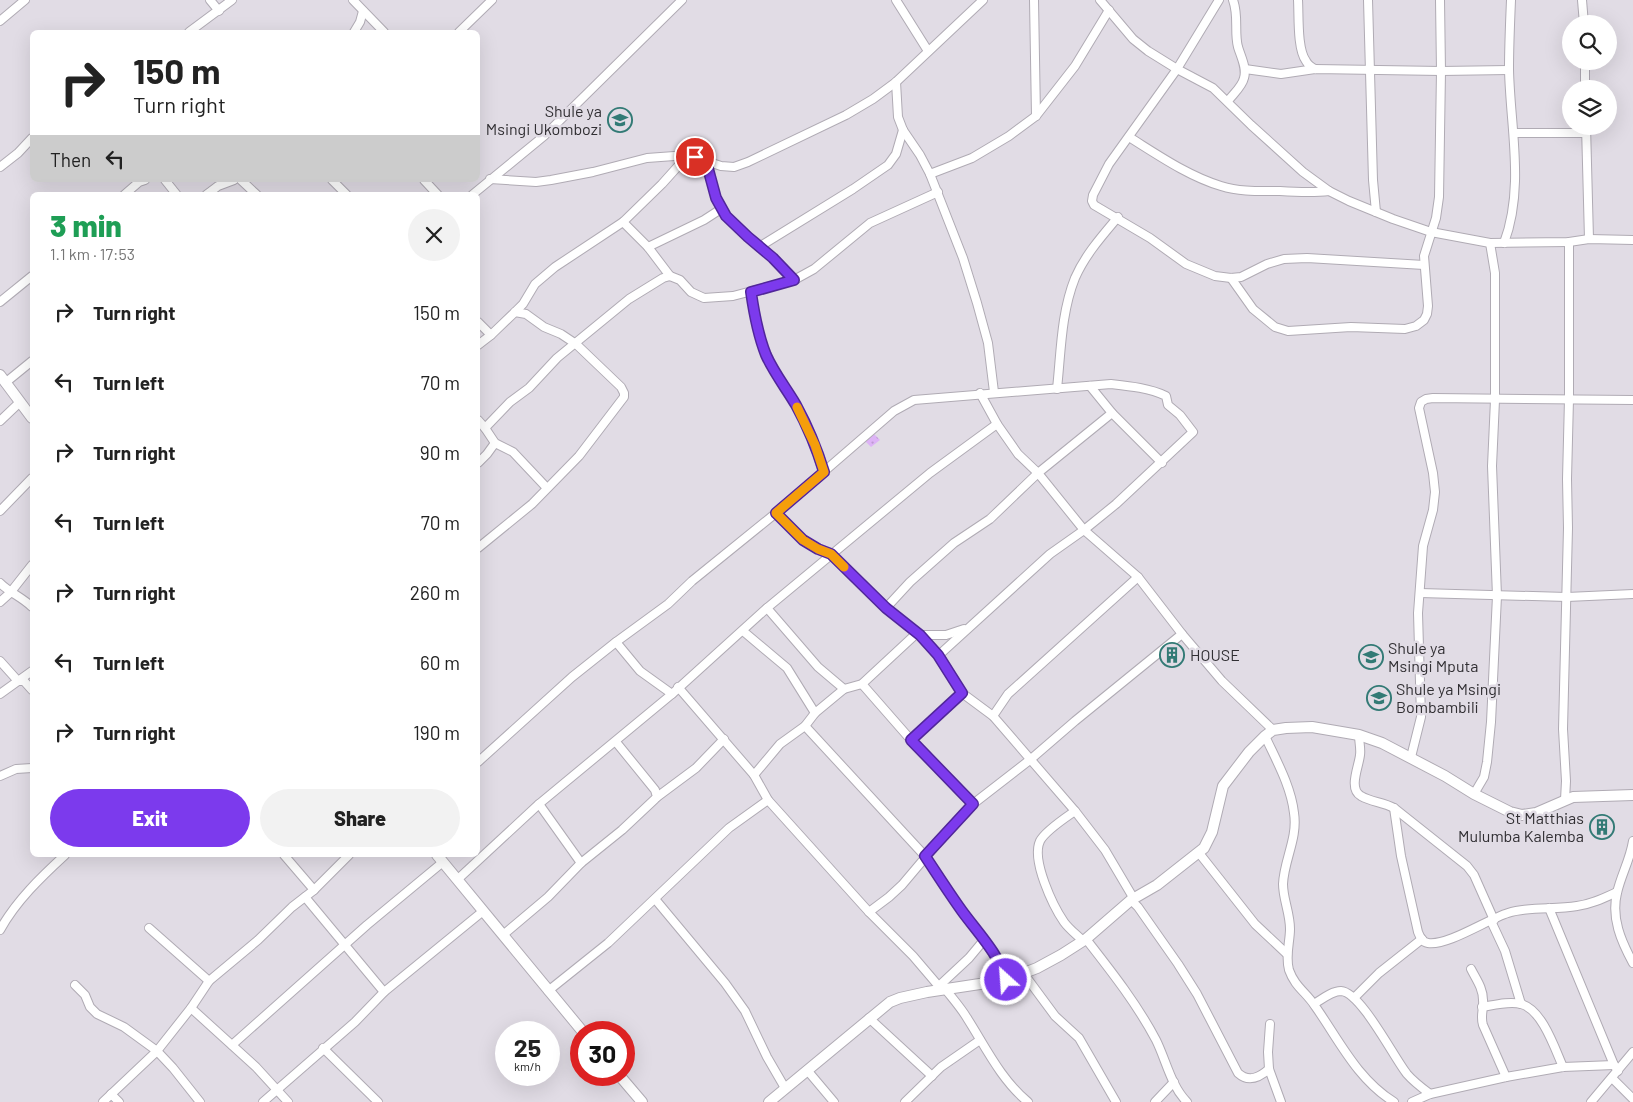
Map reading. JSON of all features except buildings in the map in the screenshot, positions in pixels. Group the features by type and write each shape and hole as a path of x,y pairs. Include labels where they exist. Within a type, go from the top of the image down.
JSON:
{"street":[{"path":"0,21 25,0"},
{"path":"210,0 219,11"},
{"path":"192,30 232,0"},
{"path":"353,0 382,30"},
{"path":"461,30 492,0"},
{"path":"475,192 544,136 682,0"},
{"path":"896,0 928,51"},
{"path":"490,179 536,182 593,172 647,158 688,155 721,166 734,167 748,162 846,115 873,99 896,82 983,0"},
{"path":"1034,0 1036,116"},
{"path":"1100,0 1133,38 1148,51 1213,88 1283,154 1329,191 1376,212 1431,232 1490,243 1569,242 1589,239 1633,240"},
{"path":"1219,0 1177,69 1109,164 1096,188 1092,201 1094,205 1118,217 1186,264 1215,276 1231,278 1241,276 1266,264 1284,259 1307,258 1424,265"},
{"path":"1228,101 1245,77 1245,69 1236,35 1237,18 1234,0"},
{"path":"1298,0 1304,59 1308,65 1315,69"},
{"path":"1368,0 1373,180 1376,212"},
{"path":"1231,278 1253,309 1275,327 1288,331 1351,327 1405,329 1416,326 1424,320 1428,306 1424,256 1436,218 1439,197 1440,0"},
{"path":"1504,242 1512,223 1514,196 1514,133 1509,70 1511,0"},
{"path":"1582,0 1583,15"},
{"path":"930,174 972,158 1009,136 1036,116 1075,66 1108,10"},
{"path":"355,30 363,11"},
{"path":"1245,69 1281,74 1315,69 1441,72 1509,70"},
{"path":"896,82 898,117 903,130 920,155 938,192 978,303 988,343 994,392"},
{"path":"759,246 853,189 888,165 896,154 903,130"},
{"path":"1514,133 1562,130"},
{"path":"1586,135 1589,239"},
{"path":"1129,137 1190,172 1221,186 1261,192 1309,193 1329,191"},
{"path":"0,167 18,153 30,140"},
{"path":"480,344 492,335 523,304 535,284 556,267 623,222 662,184 688,155"},
{"path":"706,161 720,209 794,280"},
{"path":"127,192 139,182"},
{"path":"167,182 175,192"},
{"path":"210,192 218,186 229,182"},
{"path":"243,182 254,192"},
{"path":"334,182 344,192"},
{"path":"426,182 435,192"},
{"path":"623,222 648,247 670,276 680,280 691,292 704,298 733,296 794,280 814,269 870,223 938,192"},
{"path":"648,247 704,220 720,209"},
{"path":"1057,389 1064,315 1069,294 1076,276 1088,256 1118,217"},
{"path":"1566,800 1563,729 1568,528 1569,242"},
{"path":"1474,794 1484,777 1487,762 1491,722 1497,596 1492,466 1495,400 1495,273 1490,243"},
{"path":"485,428 510,402 530,388 557,358 600,322 630,299 663,278 670,276"},
{"path":"0,302 30,278"},
{"path":"751,292 757,328 766,354 776,376 795,403 807,425 824,472"},
{"path":"480,546 532,504 546,487 579,456 624,397 621,387 576,344 544,327 526,314 515,312"},
{"path":"480,324 492,335"},
{"path":"30,362 2,379 30,415"},
{"path":"480,760 521,721 616,642 668,604 692,581 776,513 894,411 914,400 980,393 1111,384 1158,392 1166,396 1168,405 1180,415 1193,432 1162,463 1084,530 1050,554 938,655"},
{"path":"1090,386 1112,413 1162,463"},
{"path":"980,393 997,424 1018,454 1038,474 1084,530 1138,577 1182,634 1269,733 1291,794 1295,824 1283,884 1290,927 1287,954 1288,968 1294,983 1314,1004 1363,1076 1385,1097 1394,1102"},
{"path":"1411,757 1421,717 1418,613 1424,546 1433,510 1434,492 1433,473 1422,424 1420,404 1426,399 1433,398 1633,400"},
{"path":"0,421 20,402"},
{"path":"886,608 917,575 954,543 990,519 1038,474 1112,413"},
{"path":"480,422 495,443 513,452 546,487"},
{"path":"480,854 616,742 831,554 930,473 997,424"},
{"path":"480,461 488,454 495,443"},
{"path":"0,510 30,480"},
{"path":"776,513 803,540 831,554 886,608 919,634 938,655 962,693 993,716 1075,810 1105,850 1132,900 1197,994 1238,1074 1244,1078 1252,1079 1269,1069"},
{"path":"0,602 10,593 30,568"},
{"path":"993,716 1008,694 1138,577"},
{"path":"0,583 10,593 23,598 30,605"},
{"path":"1420,593 1567,597 1633,594"},
{"path":"767,608 818,667 844,689"},
{"path":"754,775 780,744 805,726 815,713 844,689 862,684 919,634 946,635 961,632 972,624"},
{"path":"743,630 787,668 815,713"},
{"path":"869,912 902,885 925,856 973,804 1031,759 1182,634"},
{"path":"616,642 640,671 675,690 724,738 754,775 768,800 869,912 913,956 966,1015 980,1040 1013,1088 1028,1102"},
{"path":"0,661 18,681 24,681 30,688"},
{"path":"0,694 30,672"},
{"path":"862,684 911,740 973,804"},
{"path":"911,740 962,693"},
{"path":"805,726 925,856 984,940 1004,971 1006,980"},
{"path":"769,1102 890,1002 942,989 1006,980 1024,974 1085,940 1132,900 1157,885 1204,848 1212,832 1223,786 1249,752 1269,733 1286,728 1312,727 1359,736 1382,743 1510,812 1528,816 1579,796 1633,795"},
{"path":"1359,736 1361,754 1355,790 1359,795 1385,803 1394,808 1467,866 1474,875 1504,951 1521,1004"},
{"path":"503,935 548,896 581,863 651,804 657,796 696,768 724,738"},
{"path":"616,742 650,783 657,796"},
{"path":"0,776 16,769 30,768"},
{"path":"548,991 608,943 729,828 768,800"},
{"path":"539,804 581,863"},
{"path":"1394,808 1407,889 1418,932 1426,943 1461,934 1507,913 1589,904 1617,892"},
{"path":"1075,810 1039,842 1038,866 1064,922 1085,940 1129,996 1156,1040 1174,1082 1187,1102"},
{"path":"1633,841 1626,869 1617,892 1615,908 1620,936 1633,963"},
{"path":"1199,853 1255,924 1287,954"},
{"path":"0,930 24,896 39,879 64,857"},
{"path":"286,857 314,890"},
{"path":"102,1102 156,1051 191,1008 209,981 258,940 292,907 314,890 347,857"},
{"path":"458,880 477,857"},
{"path":"232,1045 440,859 574,1021"},
{"path":"305,897 384,992"},
{"path":"655,899 725,983 745,1011 767,1057 786,1088"},
{"path":"1549,908 1616,1068"},
{"path":"263,1102 355,1022 384,992 482,912"},
{"path":"149,928 209,981"},
{"path":"1354,998 1379,972 1422,939"},
{"path":"942,989 984,940"},
{"path":"1470,969 1481,989 1483,999 1482,1025 1506,1077"},
{"path":"1024,974 1055,1016 1078,1038 1116,1102"},
{"path":"75,985 85,995 90,1007 97,1014 124,1027 156,1051 173,1068 200,1102"},
{"path":"1314,1004 1335,992 1346,992 1354,998 1380,1029 1407,1074 1430,1094"},
{"path":"1482,1007 1506,1003 1521,1004 1531,1009 1539,1019 1564,1066"},
{"path":"191,1008 256,1067 288,1102"},
{"path":"869,1018 932,1076"},
{"path":"1270,1024 1269,1069 1281,1102"},
{"path":"905,1102 941,1067 980,1040"},
{"path":"323,1048 378,1102"},
{"path":"1592,1102 1612,1078 1616,1068 1633,1052"},
{"path":"1414,1102 1430,1094 1564,1066 1616,1068"},
{"path":"807,1070 834,1102"},
{"path":"1612,1078 1633,1099"},
{"path":"1155,1102 1174,1082"},
{"path":"628,1086 642,1102"},
{"path":"111,1094 119,1102"}],"shaded area":[{"path":"874,434 880,440 871,447 865,441"}],"slow traffic":[{"path":"797,407 807,425 824,472 776,513 803,540 831,554 844,567"}],"place":[{"name":"Shule ya Msingi Ukombozi","path":"620,120"},
{"name":"HOUSE","path":"1172,655"},
{"name":"Shule ya Msingi Mputa","path":"1371,657"},
{"name":"Shule ya Msingi Bombambili","path":"1379,698"},
{"name":"St Matthias Mulumba Kalemba","path":"1602,827"}],"route":[{"path":"695,157 706,161 720,209 794,280 751,292 757,328 766,354 779,381 795,403 807,425 824,472 776,513 803,540 831,554 886,608 920,635 938,655 962,693 911,740 973,804 925,856 984,940 1004,971 1006,980"}]}
